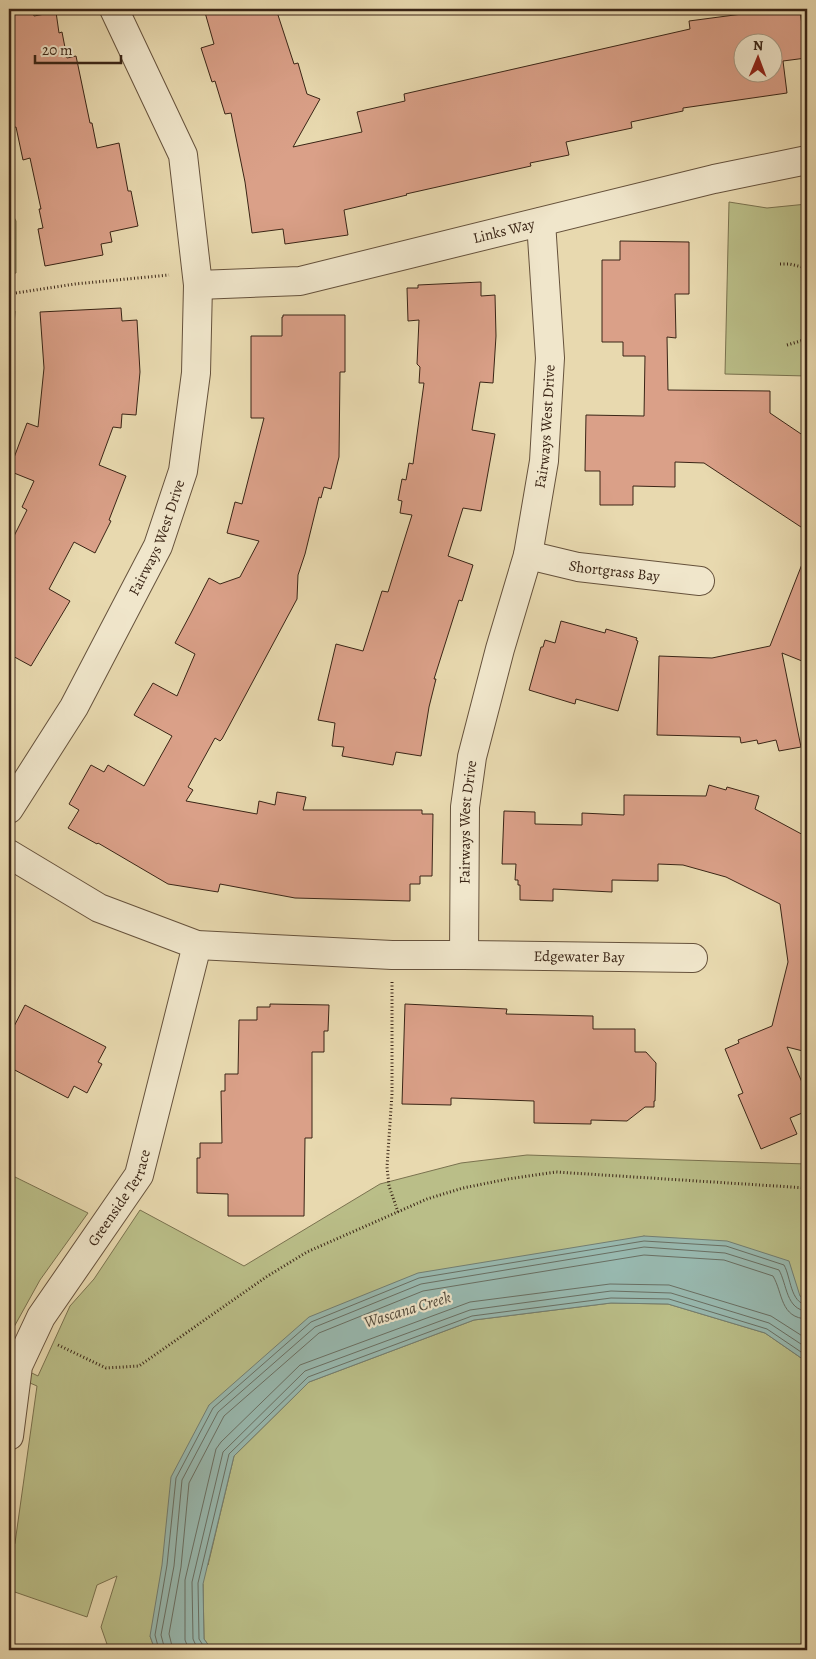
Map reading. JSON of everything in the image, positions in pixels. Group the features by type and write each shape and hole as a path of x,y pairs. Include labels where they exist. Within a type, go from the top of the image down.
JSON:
{"street":[{"name":"Fairways West Drive","path":"9,809 74,707 158,546 183,471 196,372 198,279 183,155 114,9"},
{"name":"Links Way","path":"198,279 300,281 714,179 807,160"},
{"name":"Fairways West Drive","path":"464,955 465,807 472,757 500,649 528,556 544,461 550,358 541,222"},
{"name":"Shortgrass Bay","path":"528,556 578,567 700,581"},
{"path":"9,854 99,908 197,946 392,955 464,955"},
{"name":"Greenside Terrace","path":"9,1436 18,1366 33,1333 41,1317 139,1175 197,946"},
{"name":"Edgewater Bay","path":"464,955 693,958"}],"path":[{"path":"780,264 807,268"},
{"path":"9,294 75,284 198,279"},
{"path":"787,345 807,339"},
{"path":"392,955 392,1094 387,1167 389,1186 398,1212"},
{"path":"33,1333 106,1368 139,1366 266,1277 307,1252 427,1200 463,1188 508,1179 556,1172 807,1188"}],"green space":[{"path":"729,202 767,208 807,204 807,376 725,374"},
{"path":"9,208 16,221 16,273 9,274"},
{"path":"9,312 15,312 9,393"},
{"path":"527,1155 807,1164 807,1301 800,1296 644,1236 209,1405 208,1565 234,1456 309,1382 474,1320 611,1303 668,1304 765,1333 807,1362 807,1650 212,1650 204,1639 203,1584 150,1636 155,1650 109,1650 101,1627 117,1576 97,1585 87,1617 9,1590 9,1560 15,1543 37,1386 9,1374 9,1362 38,1376 70,1306 94,1279 140,1210 244,1266 380,1184 461,1163"},
{"path":"9,1174 88,1213 40,1280 9,1336"}],"water":[{"name":"Wascana Creek","path":"644,1236 727,1241 789,1261 800,1296 807,1301 807,1362 765,1333 668,1304 611,1303 474,1320 309,1382 234,1456 203,1584 204,1639 212,1650 155,1650 150,1636 162,1565 171,1477 209,1405 309,1317 418,1273"}],"building":[{"path":"9,9 32,9 34,16 56,12 59,33 62,32 67,58 76,56 97,148 119,143 128,191 131,191 138,226 110,232 112,242 101,244 103,255 45,266 38,229 43,228 39,209 41,209 30,158 23,160 16,127 9,128"},
{"path":"204,9 276,9 294,64 298,63 307,94 320,99 293,147 362,132 357,112 405,101 404,94 690,29 689,21 742,14 741,9 800,9 806,58 784,61 784,32 734,32 734,82 784,82 784,69 787,93 683,108 683,111 631,122 632,128 566,142 569,155 530,163 531,166 344,210 348,235 285,244 283,229 252,233 245,182 231,113 225,114 215,81 212,82 201,48 214,44"},
{"path":"620,241 689,242 689,294 675,294 676,338 667,337 668,390 770,391 770,413 807,438 807,531 704,463 675,462 675,487 633,486 633,505 600,505 600,471 585,471 586,415 644,416 645,356 623,356 623,342 602,342 602,260 620,260"},
{"path":"481,282 481,296 495,295 496,336 493,383 480,382 472,430 495,434 481,511 463,508 448,556 473,565 462,601 459,600 434,679 436,679 429,707 421,756 396,752 393,765 342,756 344,747 332,746 335,723 318,720 336,644 363,651 382,591 388,592 412,515 400,513 402,501 398,500 402,479 406,480 409,463 413,464 424,383 419,383 420,367 417,364 419,320 408,321 407,288 418,288 418,285"},
{"path":"121,308 122,321 137,320 140,372 136,415 122,414 121,428 113,427 99,465 126,476 109,520 111,521 95,553 74,542 49,589 70,601 31,666 9,654 9,546 27,510 22,507 34,481 9,471 27,423 38,427 44,368 40,312"},
{"path":"283,315 345,315 345,372 340,372 339,457 331,489 324,487 321,498 319,497 298,575 297,599 222,739 220,741 215,738 188,787 193,790 186,801 257,814 259,801 275,805 277,792 306,797 303,810 422,810 422,814 433,814 432,876 420,876 420,884 410,884 410,901 295,898 220,884 218,892 168,884 98,843 68,828 79,810 69,804 91,765 104,772 108,765 144,786 172,736 134,715 153,683 177,696 195,654 175,643 209,578 220,584 240,577 259,541 227,533 235,502 242,504 264,418 251,418 251,336 282,336"},
{"path":"806,554 807,663 782,653 801,747 779,751 776,740 758,744 757,740 741,743 740,737 657,735 659,656 712,658 770,646"},
{"path":"561,621 605,633 606,629 637,638 636,640 638,641 618,711 576,699 575,704 529,690 541,647 543,647 545,640 555,643"},
{"path":"709,785 726,790 727,787 759,796 755,809 807,837 807,1052 787,1047 807,1094 807,1111 790,1118 797,1134 761,1149 738,1095 743,1093 725,1049 739,1043 738,1040 772,1026 788,962 780,904 726,877 683,865 658,864 658,881 612,880 612,892 553,889 553,901 520,900 520,885 518,885 518,880 515,880 516,864 502,864 504,811 535,812 535,824 582,825 582,813 624,815 624,795 706,796"},
{"path":"270,1004 329,1005 328,1031 324,1031 324,1052 312,1052 312,1138 305,1138 304,1216 228,1216 228,1194 197,1193 197,1158 200,1158 200,1143 222,1143 221,1091 225,1091 225,1074 238,1074 239,1020 257,1020 257,1007 270,1007"},
{"path":"405,1004 507,1009 506,1014 593,1016 593,1029 635,1029 635,1052 646,1052 656,1063 654,1107 645,1107 627,1121 591,1120 591,1124 534,1123 534,1101 451,1098 451,1105 402,1104"},
{"path":"25,1005 106,1047 98,1062 102,1064 87,1093 74,1086 68,1098 9,1067 9,1036"}]}
